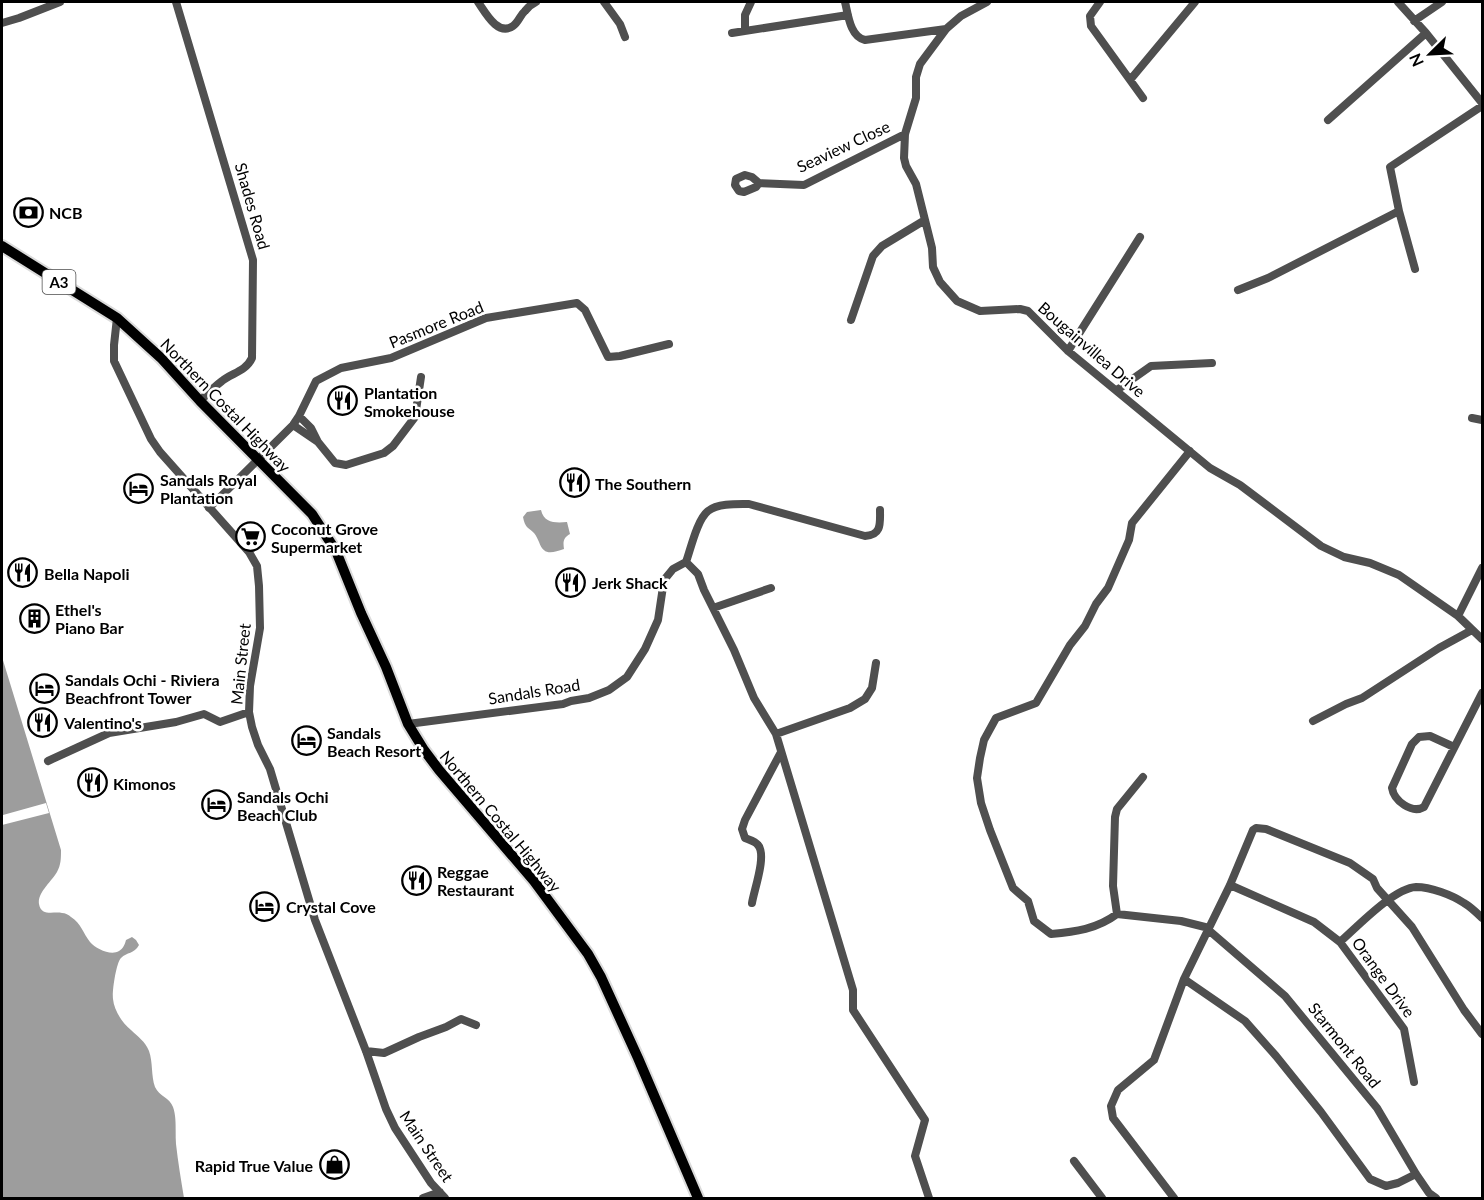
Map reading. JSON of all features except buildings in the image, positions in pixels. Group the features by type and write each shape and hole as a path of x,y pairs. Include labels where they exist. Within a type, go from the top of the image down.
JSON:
{"main road":[{"name":"A3","path":"2,246 117,318"},
{"name":"Northern Costal Highway","path":"117,318 161,358 200,401 312,514 336,551 408,724 424,750 438,771 534,880 588,954 601,977 698,1198"}],"street":[{"path":"2,23 60,2"},
{"name":"Shades Road","path":"177,2 253,260 252,358 243,369 221,381 200,401"},
{"path":"478,2 492,22 506,28 515,25 524,11 536,2"},
{"path":"604,2 620,24 625,37"},
{"path":"746,31 745,15 751,2"},
{"path":"845,2 854,32 861,39 946,29"},
{"name":"Bougainvillea Drive","path":"987,2 961,16 946,29 920,64 916,77 916,98 905,134 904,158 916,184 932,248 933,267 940,282 957,301 980,311 1020,309 1028,311 1068,351 1210,468 1240,486 1321,546 1399,575 1458,616 1482,639"},
{"path":"1100,2 1090,16 1091,26 1143,98"},
{"path":"1130,80 1195,2"},
{"path":"1398,2 1426,33 1482,105 1390,167 1398,211 1415,269"},
{"path":"1414,21 1442,2"},
{"path":"732,33 848,15"},
{"path":"1328,120 1426,33"},
{"name":"Seaview Close","path":"759,183 804,184 905,134"},
{"path":"1238,290 1268,278 1398,211"},
{"path":"851,320 873,256 882,246 925,220"},
{"path":"1068,351 1140,237"},
{"name":"Pasmore Road","path":"209,508 292,425 299,416 316,381 341,368 391,358 486,318 577,303 585,309 608,357 669,344"},
{"name":"Main Street","path":"117,318 114,361 151,439 249,552 257,566 260,628 251,674 249,712 252,727 270,769 315,920 394,1128 431,1183 442,1195"},
{"path":"1117,390 1151,366 1212,363"},
{"path":"299,416 311,428 318,442 335,463 346,465 384,453 393,446 415,417 421,377"},
{"path":"1472,418 1482,420"},
{"path":"292,425 318,442"},
{"path":"1190,451 1132,523 1129,540 1108,588 1096,604 1085,626 1070,645 1036,703 996,718 984,740 977,778 981,802 990,830 1013,888 1028,901 1034,921 1051,934 1071,933 1095,927 1117,914 1181,921 1205,927 1208,930"},
{"path":"880,510 877,531 865,536 749,504 721,506 710,509 701,520 686,562 698,574 754,698 776,734 853,990 853,1011 925,1120 915,1156 929,1198"},
{"name":"Sandals Road","path":"408,724 563,704 589,698 609,690 627,677 645,649 658,620 664,580 673,568 686,562"},
{"path":"1458,616 1482,568"},
{"path":"713,608 771,588"},
{"path":"1313,721 1362,698 1439,648 1472,630"},
{"path":"776,734 850,708 866,699 872,688 876,663"},
{"path":"1454,747 1430,736 1419,737 1415,740 1392,788 1398,801 1415,810 1424,807 1482,693"},
{"path":"48,761 109,733 176,722 204,714 220,722 249,712"},
{"path":"752,903 761,850 757,843 745,838 742,829 781,752"},
{"path":"1117,914 1113,886 1115,817 1117,809 1143,777"},
{"path":"1174,1198 1113,1118 1111,1106 1118,1090 1154,1060 1184,979 1230,885 1253,830 1266,829 1350,863 1373,879 1377,888 1412,927 1464,1011 1482,1034 1482,1041"},
{"name":"Orange Drive","path":"1230,885 1314,922 1340,942 1404,1029 1414,1082"},
{"path":"1340,942 1388,900 1404,890 1415,887 1431,890 1465,903 1482,918"},
{"name":"Starmont Road","path":"1208,930 1285,996 1377,1108 1416,1173 1436,1198"},
{"path":"1184,979 1245,1021 1321,1112 1370,1179 1386,1186 1398,1183 1416,1173"},
{"path":"366,1051 384,1053 461,1019 476,1025"},
{"path":"1074,1161 1102,1198"},
{"path":"423,1198 442,1195"}],"shaded area":[{"path":"541,510 547,520 567,522 570,534 564,540 564,549 552,552 543,550 535,534 526,525 523,517 527,512"},
{"path":"2,657 61,850 55,876 40,896 40,908 45,912 63,913 69,916 77,922 90,942 104,951 112,953 119,951 126,940 132,937 139,945 119,961 114,984 114,1003 122,1020 147,1048 155,1087 173,1107 184,1198 2,1198"}],"pier":[{"path":"46,803 49,813 2,825 2,811 3,815"}],"place":[{"name":"NCB","path":"28,212"},
{"name":"Plantation Smokehouse","path":"343,401"},
{"name":"The Southern","path":"574,483"},
{"name":"Sandals Royal Plantation","path":"139,488"},
{"name":"Coconut Grove Supermarket","path":"250,537"},
{"name":"Bella Napoli","path":"23,573"},
{"name":"Jerk Shack","path":"571,582"},
{"name":"Ethel's Piano Bar","path":"34,618"},
{"name":"Sandals Ochi - Riviera Beachfront Tower","path":"44,688"},
{"name":"Valentino's","path":"43,722"},
{"name":"Sandals Beach Resort","path":"306,741"},
{"name":"Kimonos","path":"92,783"},
{"name":"Sandals Ochi Beach Club","path":"216,805"},
{"name":"Reggae Restaurant","path":"416,880"},
{"name":"Crystal Cove","path":"265,906"},
{"name":"Rapid True Value","path":"334,1165"}]}
